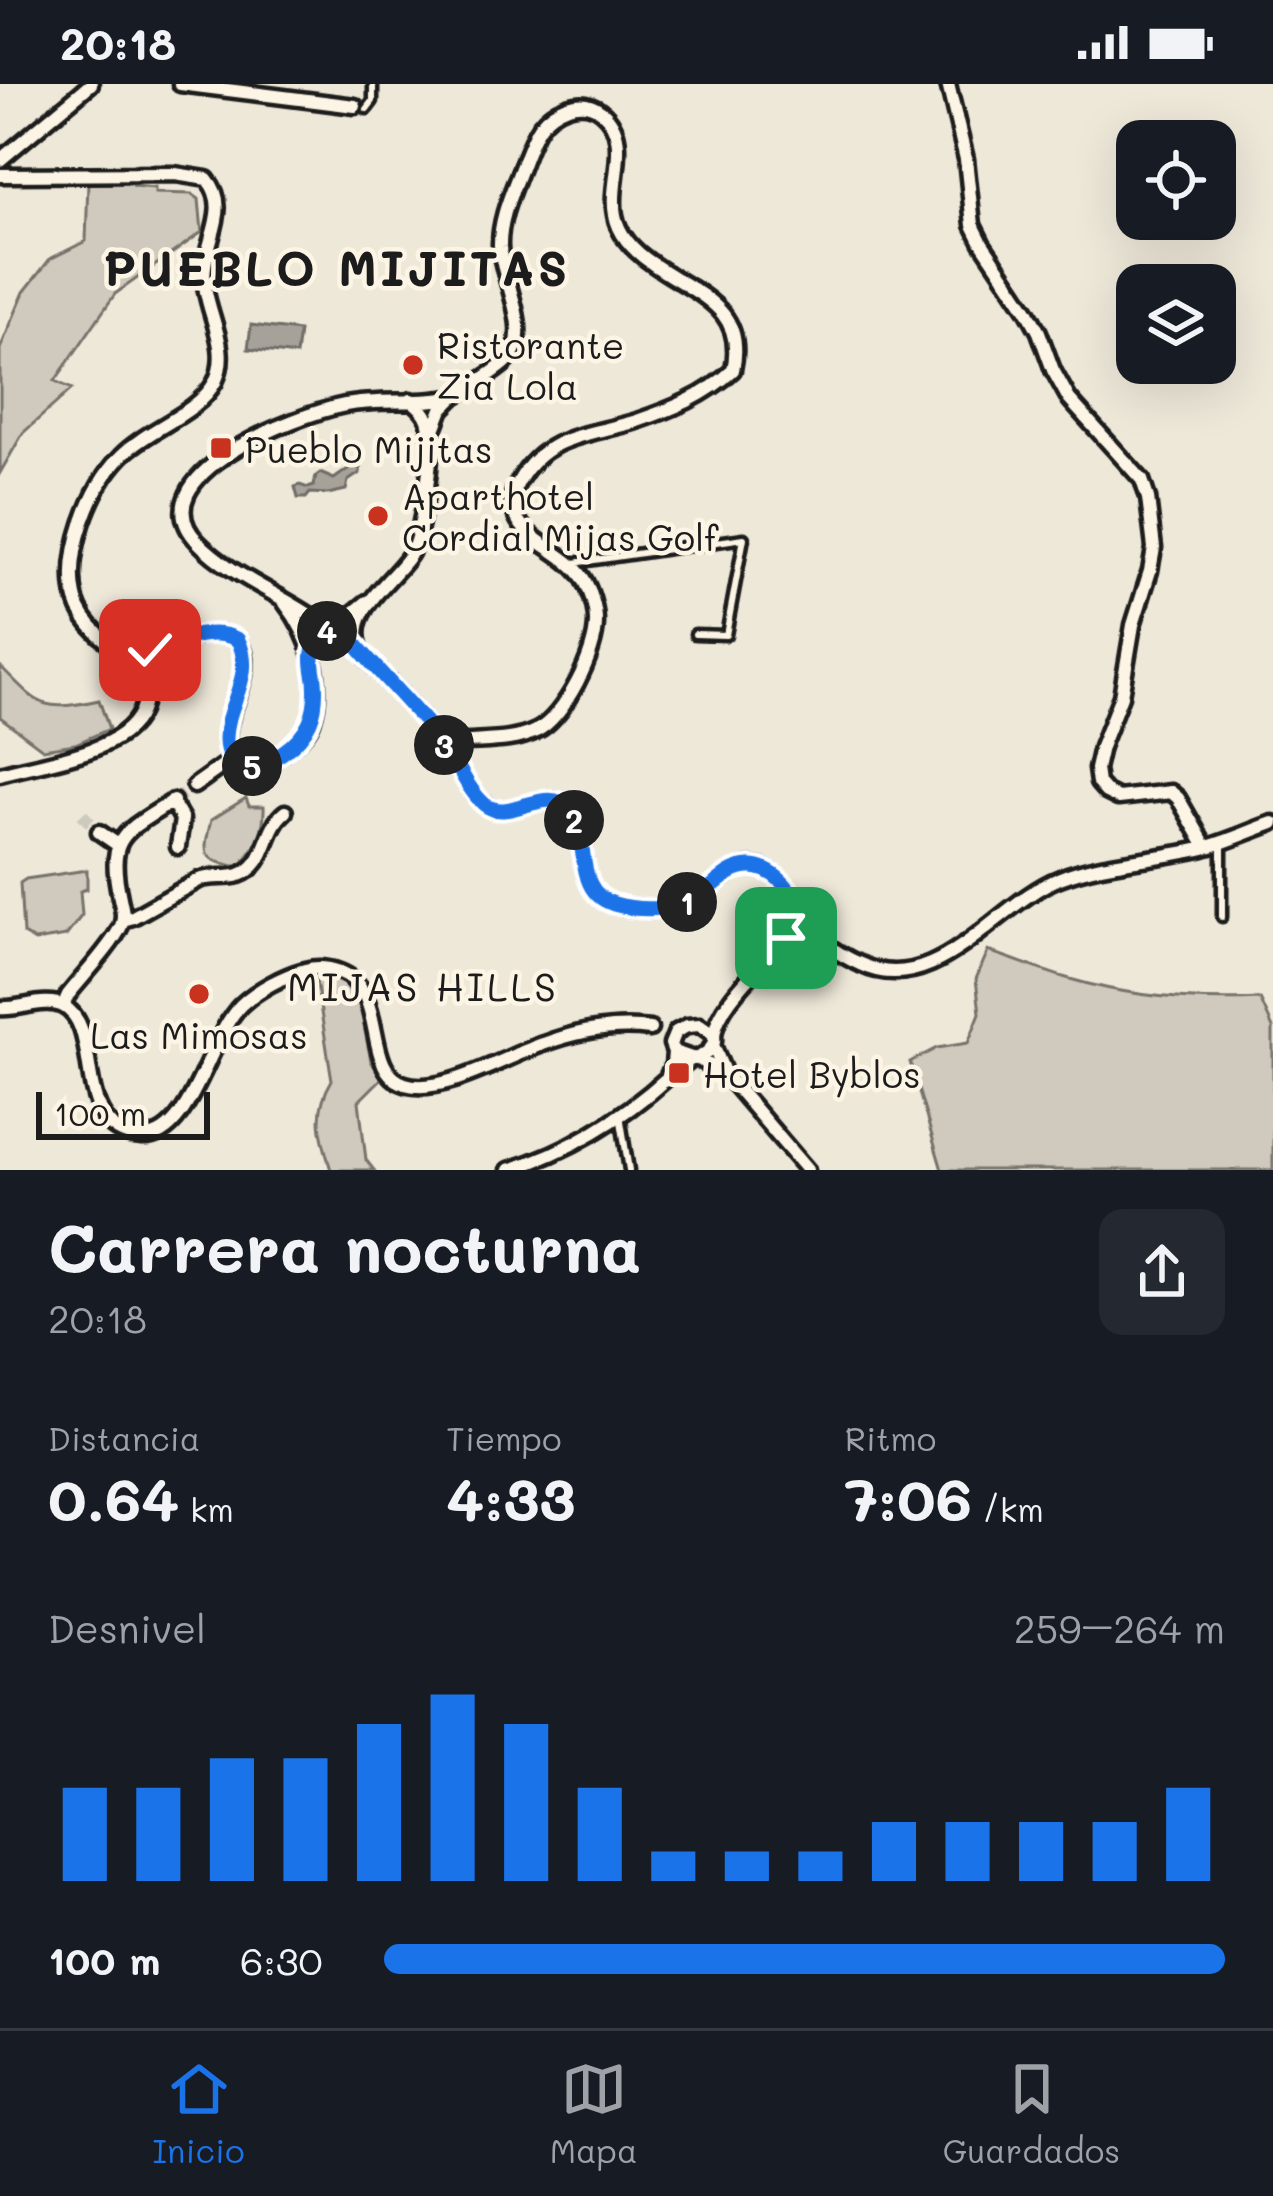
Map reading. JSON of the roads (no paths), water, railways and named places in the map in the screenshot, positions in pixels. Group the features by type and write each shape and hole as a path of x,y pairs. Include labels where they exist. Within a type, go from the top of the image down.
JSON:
{"street":[{"path":"0,160 91,84"},
{"path":"180,84 361,108"},
{"path":"579,103 580,84"},
{"path":"948,84 966,159 973,225 1027,310 1069,399 1142,480 1148,498 1154,548 1150,572 1133,626 1121,696 1101,747 1098,783 1118,798 1171,792 1206,848"},
{"path":"431,439 442,409 514,352 518,334 500,253 500,231 536,128 552,112 579,103 598,108 612,122 619,143 615,216 628,245 712,302 725,316 738,351 734,370 698,398 634,422 585,432 547,448 528,466 514,488 511,502 516,518 583,578 596,622 593,645 558,713 541,730 517,738 446,747"},
{"path":"0,176 175,174 207,179 217,190 219,203 204,268 221,366 202,399 122,454 97,484 81,525 75,598 94,629 133,659 144,700 135,720 120,735 74,757 0,774"},
{"path":"454,397 378,400 303,415 254,436 200,476 184,496 183,514 199,543 235,570 346,633 446,747 483,803 506,810 551,800 570,810 587,879 611,904 676,906 692,901 736,870 763,868 779,879 797,913 829,948 875,972 895,973 918,970 953,951 1054,880 1083,870 1206,848 1273,823"},
{"path":"133,659 207,634 238,640 244,676 226,734 228,753 240,765 252,766 302,737 313,720 316,699 312,638 372,598 410,555 421,532 431,439 429,422 411,400"},
{"path":"278,595 301,626 313,656"},
{"path":"362,652 359,628 372,598"},
{"path":"194,786 232,759"},
{"path":"63,1006 123,920 114,873 118,845 131,828 173,802 182,819 178,847"},
{"path":"123,920 200,880 235,877 254,868 277,818 285,812"},
{"path":"99,832 118,845"},
{"path":"509,1170 601,1129 694,1058 714,1040 730,998 779,945 797,913"},
{"path":"779,945 829,948"},
{"path":"0,1008 63,1006 76,1021 85,1045 98,1108 116,1128 141,1137 165,1132 177,1121 239,1006 308,969 327,968 354,980 369,1001 382,1060 398,1082 410,1086 448,1082 545,1043 614,1027 700,1025 714,1040 725,1074"},
{"path":"667,1078 674,1064 674,1035 682,1028"},
{"path":"650,1029 673,1048 725,1074 807,1170"}],"lane":[{"path":"361,108 374,101 373,84"},
{"path":"570,563 744,538 726,635 695,634"},
{"path":"1222,842 1222,917"},
{"path":"620,1115 629,1170"}],"tunnel":[{"path":"173,801 194,786"},
{"path":"82,814 99,832"}],"place":[{"name":"Ristorante Zia Lola","path":"413,365"},
{"name":"Pueblo Mijitas","path":"221,448"},
{"name":"Aparthotel Cordial Mijas Golf","path":"378,516"},
{"name":"Las Mimosas","path":"199,994"},
{"name":"Hotel Byblos","path":"679,1073"}],"district":[{"name":"PUEBLO MIJITAS","path":"337,267"},
{"name":"MIJAS HILLS","path":"423,985"}]}
